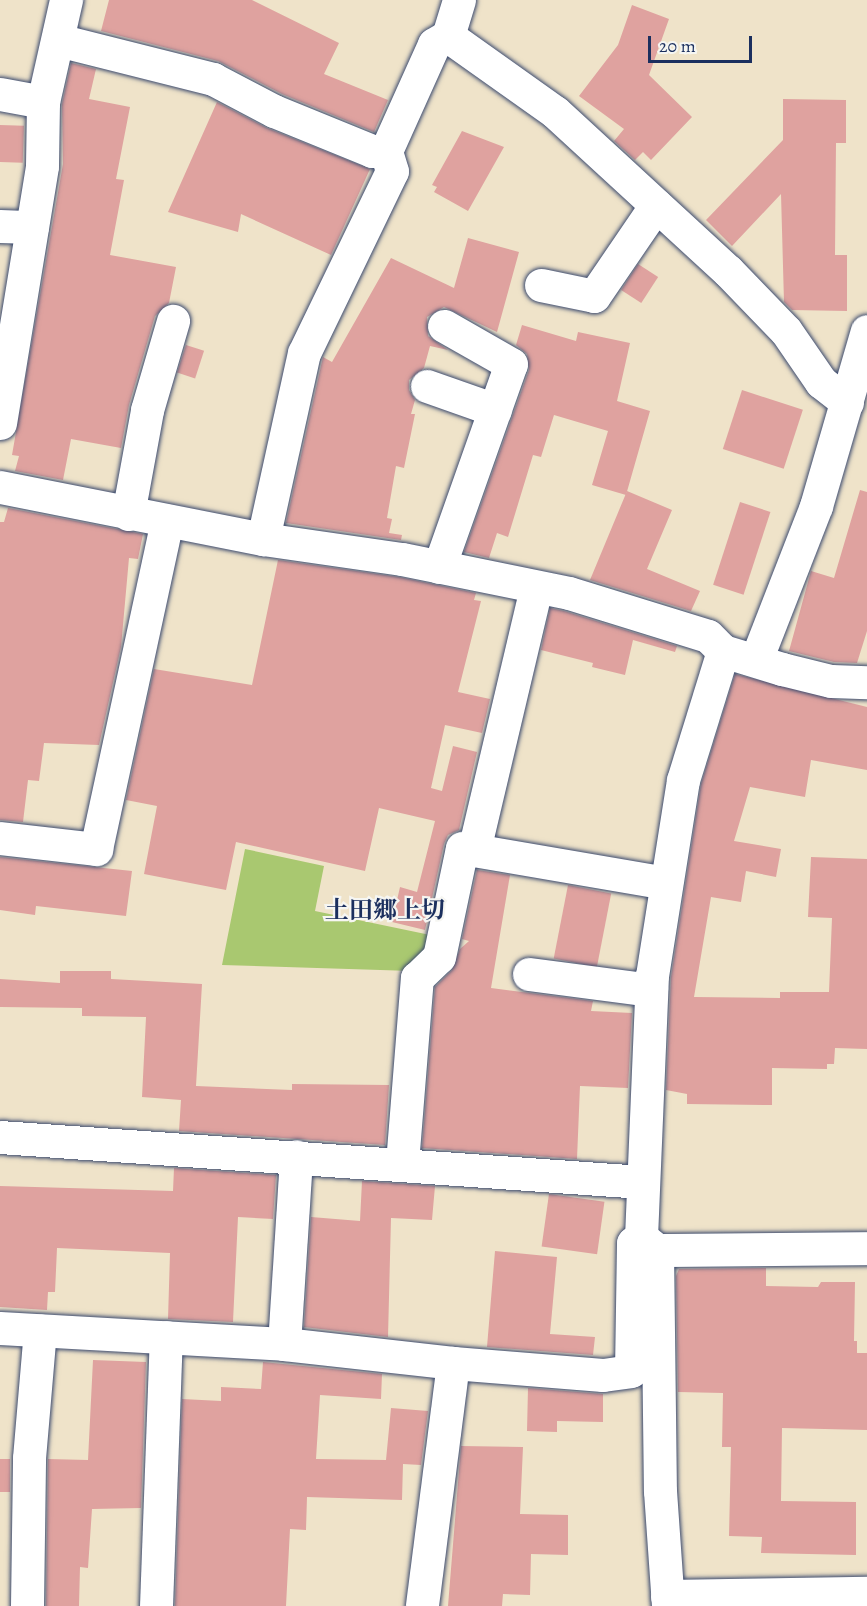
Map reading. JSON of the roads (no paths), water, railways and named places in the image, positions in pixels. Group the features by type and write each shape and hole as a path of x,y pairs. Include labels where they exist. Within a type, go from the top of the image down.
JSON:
{"street":[{"path":"0,423 16,226 42,166 43,102 66,0"},
{"path":"263,539 304,353 392,171 386,151 434,44 448,36 459,0"},
{"path":"448,36 555,112 656,205 777,322 821,382 847,402"},
{"path":"58,40 213,79 274,111 372,150 386,151"},
{"path":"0,94 43,102"},
{"path":"542,285 594,296 656,205"},
{"path":"128,514 147,410 172,321"},
{"path":"439,567 511,364 444,326"},
{"path":"756,660 816,506 867,331"},
{"path":"427,386 495,410"},
{"path":"0,487 128,514 263,539 439,567 536,587 649,615 708,636 723,651 831,681 867,682"},
{"path":"0,838 96,849 167,521"},
{"path":"474,850 536,587"},
{"path":"723,651 690,747 666,883 651,990 642,1182 649,1244 667,1601 867,1593"},
{"path":"402,1163 417,978 439,957 462,848 666,883"},
{"path":"529,974 651,990"},
{"path":"0,1137 402,1163 642,1182"},
{"path":"284,1344 296,1156"},
{"path":"0,1328 284,1344 453,1363 603,1375 631,1371 633,1243 867,1248"},
{"path":"27,1606 29,1458 40,1330"},
{"path":"156,1606 166,1337"},
{"path":"422,1606 453,1363"}],"district":[{"name":"土田郷上切","path":"385,911"}]}
